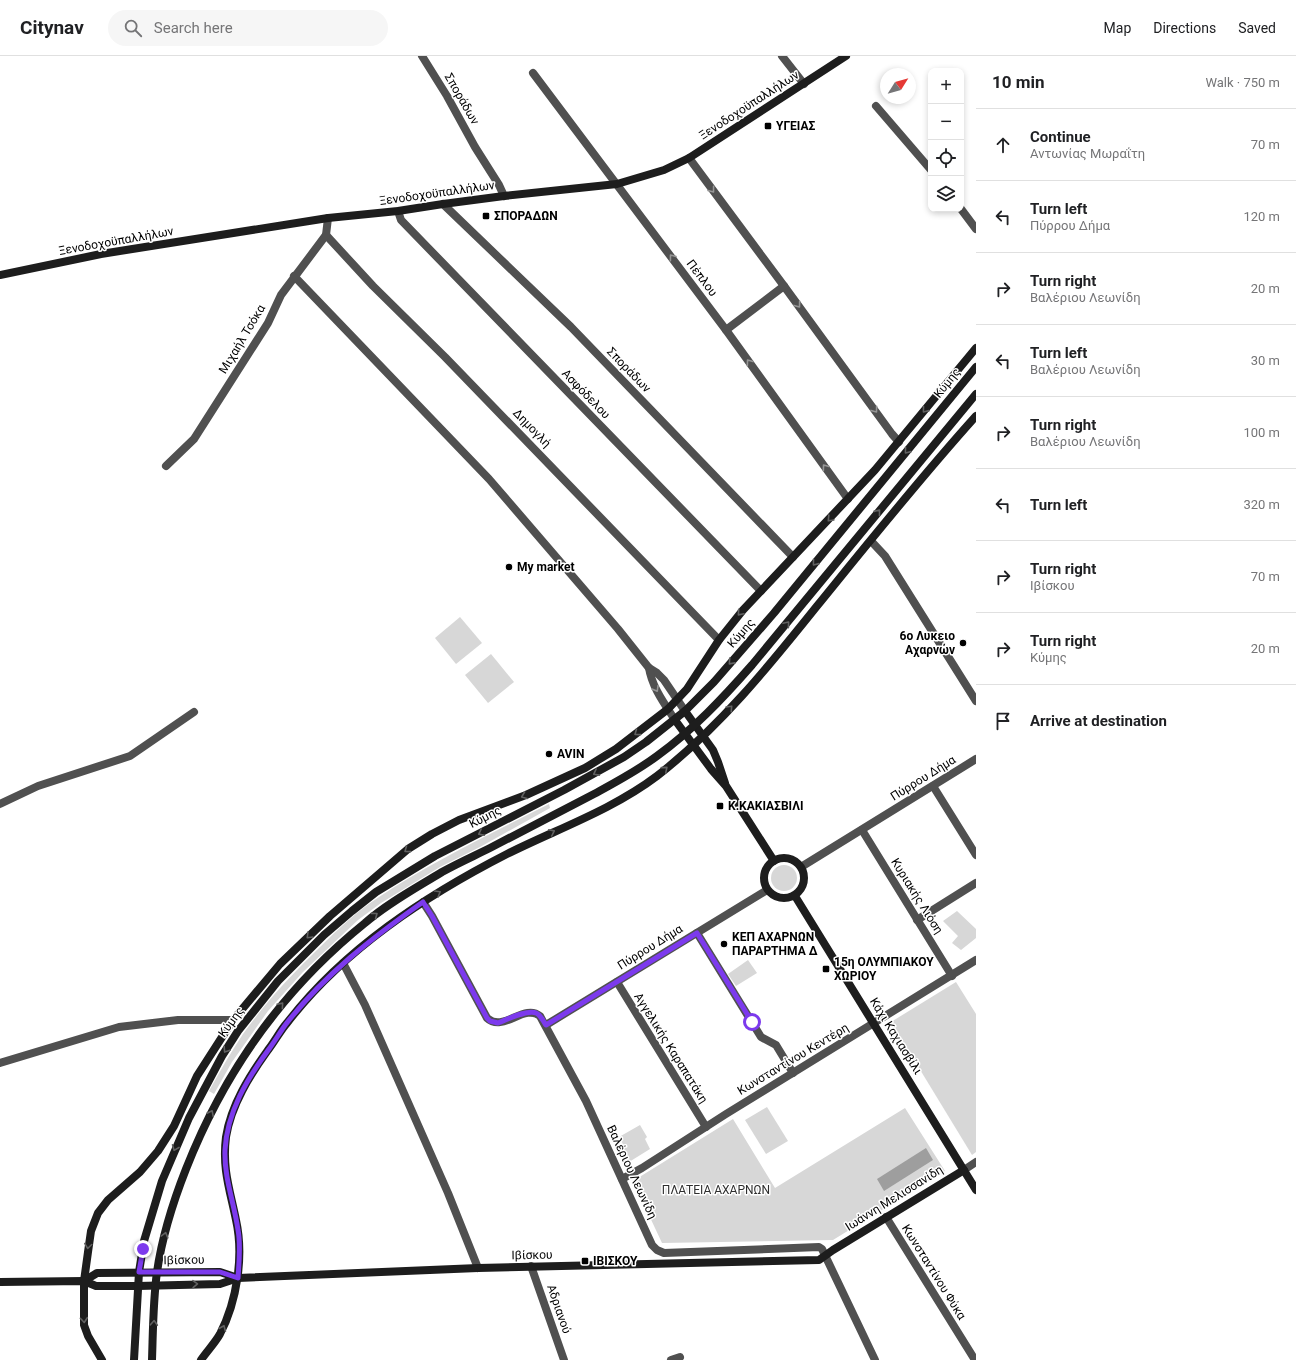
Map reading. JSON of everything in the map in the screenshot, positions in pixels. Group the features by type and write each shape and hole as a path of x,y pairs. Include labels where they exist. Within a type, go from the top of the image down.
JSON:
{"street":[{"name":"Σποράδων","path":"422,56 447,96 504,196"},
{"path":"782,56 804,84"},
{"name":"Ξενοδοχοϋπαλλήλων","path":"0,275 101,254 328,218 398,211 504,196 617,184 664,170 689,158 846,56"},
{"name":"Πέπλου","path":"533,73 726,330 848,499"},
{"path":"876,106 928,167"},
{"path":"689,158 899,442"},
{"name":"Σποράδων","path":"443,204 571,327 793,557"},
{"name":"Ασφόδελου","path":"398,211 400,220 761,591"},
{"path":"963,212 976,229"},
{"path":"326,235 328,218"},
{"name":"Μιχαήλ Τσόκα","path":"166,466 194,439 268,323 281,295 326,235"},
{"name":"Δημογλή","path":"326,235 373,286 456,368 719,640"},
{"path":"294,276 489,479 618,629 649,668 664,680 703,736 718,762 726,786"},
{"path":"726,330 784,286"},
{"path":"102,1360 92,1344 84,1325 84,1281 91,1231 98,1213 108,1200 140,1172 158,1151 174,1126 197,1076 233,1020 280,964 330,916 408,849 459,820 526,796 585,768 616,749 668,709 696,677 719,640 743,610 848,499 899,442 976,348"},
{"name":"Κύμης","path":"134,1360 139,1272 144,1241 165,1174 189,1118 226,1050 238,1031 278,981 324,935 376,892 435,856 608,766 646,742 675,720 714,682 769,619 976,367"},
{"path":"152,1360 157,1273 162,1244 180,1185 193,1151 212,1112 253,1041 274,1013 310,974 364,923 391,904 445,871 618,781 658,756 685,734 720,701 752,665 976,394"},
{"path":"201,1360 219,1337 231,1305 238,1278 240,1243 225,1163 227,1134 230,1118 246,1085 260,1061 285,1024 306,1000 343,963 383,930 423,902 506,855 618,801 656,777 693,745 761,674 976,416"},
{"path":"871,541 885,556 976,701"},
{"path":"649,668 655,687 675,720 711,769 726,786 774,860"},
{"path":"0,804 38,786 130,756 194,712"},
{"name":"Πύρρου Δήμα","path":"801,867 976,760"},
{"path":"933,786 976,855"},
{"name":"Κυριακής Λιόση","path":"862,830 952,976"},
{"path":"789,858 801,867 804,875 804,883 801,890 795,896 783,899 776,898 767,890 764,884 765,870 774,860 789,858"},
{"path":"917,920 976,883"},
{"name":"Πύρρου Δήμα","path":"546,1025 767,890"},
{"name":"Κάχι Καχιασβίλι","path":"795,896 976,1190"},
{"name":"Βαλέριου Λεωνίδη","path":"423,902 490,1021 498,1023 531,1011 540,1016 586,1101 652,1244 660,1252 671,1253 819,1248 822,1249 826,1256"},
{"path":"697,933 761,1037 776,1045 793,1073"},
{"name":"Κωνσταντίνου Κεντέρη","path":"622,1179 976,960"},
{"path":"343,963 365,1005 448,1192 478,1268"},
{"name":"Αγγελικής Καραπατάκη","path":"617,982 706,1127"},
{"path":"0,1063 119,1027 178,1020 233,1020"},
{"name":"Ιωάννη Μελισσανίδη","path":"826,1256 833,1250 976,1162"},
{"name":"Κωνσταντίνου Φύκα","path":"886,1217 975,1360"},
{"path":"826,1256 875,1360"},
{"name":"Ιβίσκου","path":"0,1282 84,1281 96,1286 220,1284 238,1278 531,1266 819,1260 826,1256"},
{"name":"Αδριανού","path":"531,1266 564,1360"},
{"name":"Ιβίσκου","path":"84,1281 97,1273 139,1272 220,1272 238,1278"},
{"path":"671,1360 680,1357"}],"green space":[{"path":"460,617 482,643 456,664 435,638"},
{"path":"491,654 514,682 488,703 465,675"},
{"path":"549,804 550,808 480,847 440,867 381,903 358,920 303,972 268,1011 232,1062 214,1094 209,1091 243,1034 261,1011 299,968 355,914 420,871"},
{"path":"784,865 793,869 797,878 793,887 784,891 775,887 771,878 775,869"},
{"path":"957,911 976,929 976,938 961,950 952,943 958,936 943,921"},
{"path":"748,960 757,973 736,986 728,974"},
{"path":"956,982 976,1014 976,1152 972,1155 891,1022"},
{"path":"767,1107 788,1141 766,1154 745,1120"},
{"name":"ΠΛΑΤΕΙΑ ΑΧΑΡΝΩΝ","path":"905,1108 945,1171 833,1240 662,1243 633,1181 733,1119 775,1188"},
{"path":"640,1125 647,1137 645,1139 650,1149 629,1162 622,1150 625,1148 619,1137"}],"shaded area":[{"path":"926,1148 933,1160 884,1191 877,1179"}],"place":[{"name":"ΥΓΕΙΑΣ","path":"768,126"},
{"name":"ΣΠΟΡΑΔΩΝ","path":"486,216"},
{"name":"My market","path":"509,567"},
{"name":"6ο Λυκειο Αχαρνών","path":"963,643"},
{"name":"AVIN","path":"549,754"},
{"name":"Κ.ΚΑΚΙΑΣΒΙΛΙ","path":"720,806"},
{"name":"ΚΕΠ ΑΧΑΡΝΩΝ ΠΑΡΑΡΤΗΜΑ Δ","path":"724,944"},
{"name":"15η ΟΛΥΜΠΙΑΚΟΥ ΧΩΡΙΟΥ","path":"826,969"},
{"name":"ΙΒΙΣΚΟΥ","path":"585,1261"}],"route":[{"path":"143,1249 139,1272 220,1272 238,1278 240,1243 236,1217 226,1177 225,1163 227,1134 230,1118 235,1106 260,1061 285,1024 306,1000 343,963 363,946 423,902 490,1021 498,1023 531,1011 537,1013 546,1025 697,933 752,1022"}]}
